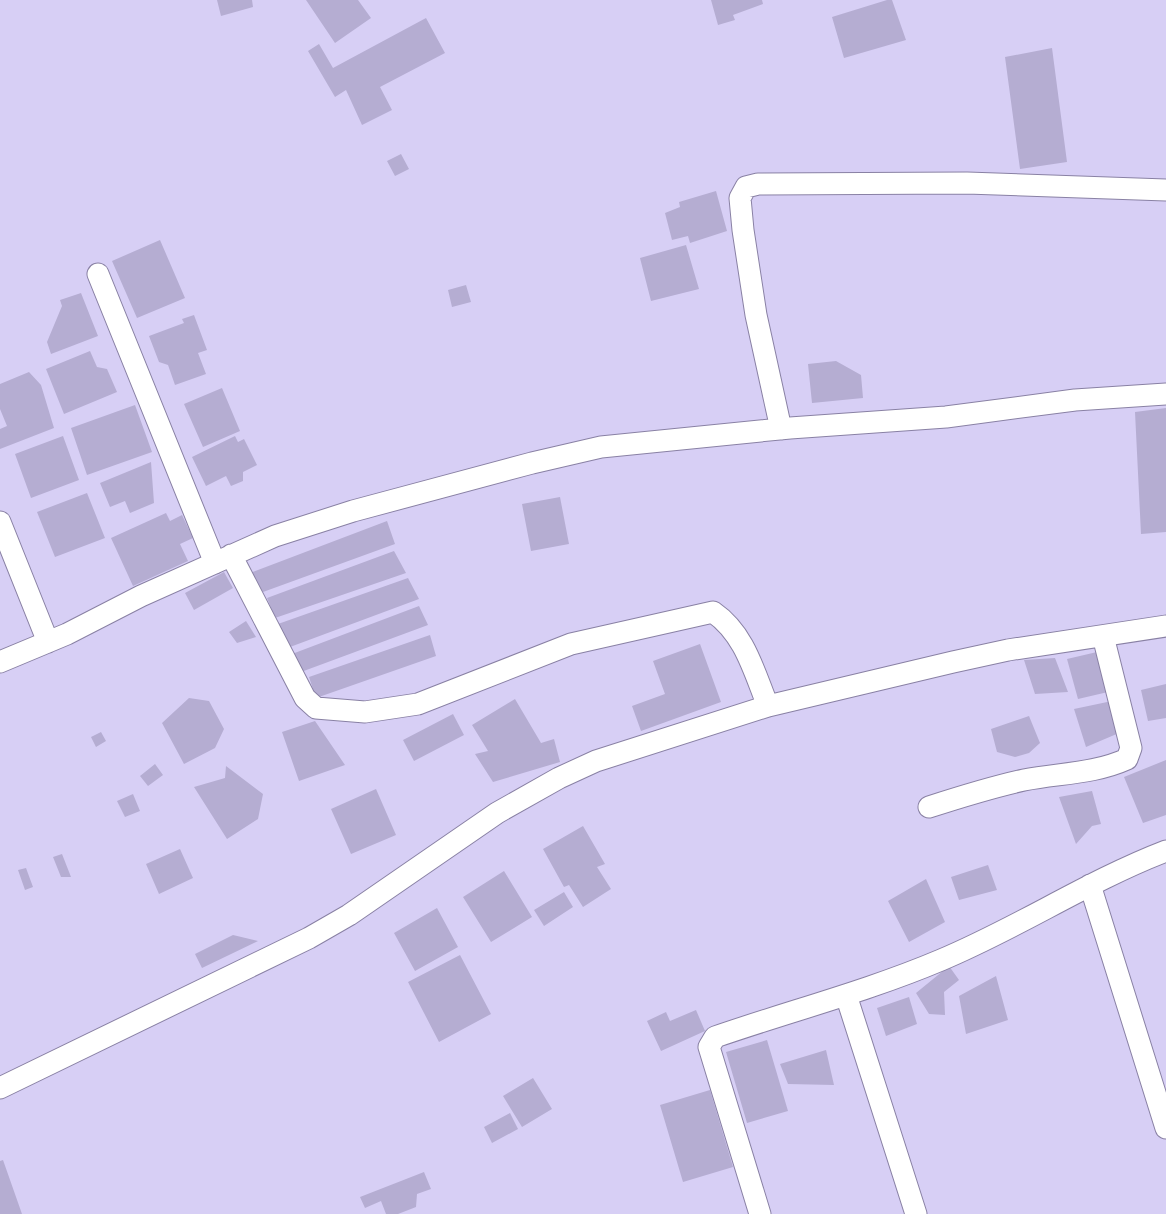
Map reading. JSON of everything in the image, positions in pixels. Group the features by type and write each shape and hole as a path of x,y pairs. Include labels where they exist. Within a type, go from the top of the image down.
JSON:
{"street":[{"path":"781,429 756,314 743,230 740,198 746,187 758,184 967,183 1166,190"},
{"path":"98,274 223,559 306,698 316,708 365,712 418,705 570,645 713,612 727,622 739,636 768,706"},
{"path":"0,662 275,536 353,511 601,447 781,429 946,417 1075,401 1166,394"},
{"path":"0,522 48,642"},
{"path":"0,1088 309,938 349,915 497,813 559,778 596,761 768,706 986,655 1166,626"},
{"path":"929,807 1027,780 1069,775 1127,759 1131,748 1103,636"},
{"path":"760,1214 709,1047 715,1037 846,995 941,960 1010,929 1113,872 1166,851"},
{"path":"1090,886 1166,1128"},
{"path":"846,995 916,1214"}],"building":[{"path":"217,0 252,0 253,7 221,16"},
{"path":"306,0 358,0 371,18 335,43"},
{"path":"711,0 762,0 763,4 733,15 735,20 718,25"},
{"path":"892,0 906,40 844,58 832,17"},
{"path":"426,18 445,53 380,87 392,110 362,125 346,90 335,97 308,51 319,44 333,68"},
{"path":"1052,48 1067,162 1020,169 1005,57"},
{"path":"401,154 409,169 395,176 387,161"},
{"path":"716,191 727,231 690,243 688,236 672,240 665,213 680,207 679,202"},
{"path":"160,240 185,298 137,318 112,261"},
{"path":"686,245 699,289 651,301 640,258"},
{"path":"466,285 471,302 452,307 448,290"},
{"path":"81,293 98,336 51,354 47,342 62,306 60,300"},
{"path":"194,315 207,350 198,353 206,374 175,385 168,365 159,362 149,336 184,323 182,319"},
{"path":"90,351 97,367 107,369 117,392 64,414 46,369"},
{"path":"836,361 861,375 863,398 812,403 808,364"},
{"path":"29,372 41,385 54,428 0,449 0,429 7,426 0,409 0,384"},
{"path":"222,388 240,431 203,447 184,404"},
{"path":"135,405 152,452 87,475 71,428"},
{"path":"1166,408 1166,532 1141,534 1135,412"},
{"path":"63,436 79,480 31,498 15,454"},
{"path":"235,436 238,442 244,439 257,465 243,472 243,481 231,486 226,476 206,486 192,457"},
{"path":"151,462 154,503 130,513 125,501 110,507 100,483"},
{"path":"87,493 105,538 55,557 37,512"},
{"path":"560,497 569,544 531,551 522,504"},
{"path":"166,513 170,521 182,515 193,538 180,544 188,561 133,586 111,538"},
{"path":"387,521 395,544 263,592 250,573"},
{"path":"394,551 406,573 275,618 267,598"},
{"path":"224,572 233,588 194,610 185,593"},
{"path":"408,578 419,599 290,647 278,624"},
{"path":"419,606 428,625 301,672 292,654"},
{"path":"246,621 256,637 237,643 229,632"},
{"path":"430,635 436,656 316,698 309,677"},
{"path":"700,644 721,702 641,731 632,706 665,694 653,661"},
{"path":"1097,652 1108,692 1078,699 1067,659"},
{"path":"1055,658 1068,692 1035,694 1024,660"},
{"path":"1166,684 1166,718 1148,721 1141,690"},
{"path":"189,698 209,701 224,729 215,748 184,764 162,723"},
{"path":"515,699 541,743 554,739 560,762 493,782 475,754 488,751 472,725"},
{"path":"1112,701 1119,733 1086,747 1074,709"},
{"path":"453,714 464,735 414,761 403,740"},
{"path":"1029,716 1040,743 1029,753 1015,757 997,752 991,729"},
{"path":"315,721 345,765 299,781 282,732"},
{"path":"101,732 106,741 96,747 91,737"},
{"path":"1166,760 1166,815 1143,823 1124,777"},
{"path":"155,764 163,775 148,786 140,776"},
{"path":"226,766 263,794 258,819 227,839 194,787 225,778"},
{"path":"376,789 396,835 351,854 331,809"},
{"path":"1092,791 1101,824 1092,826 1076,844 1059,797"},
{"path":"133,794 140,811 125,817 117,801"},
{"path":"583,826 605,864 597,867 611,889 583,907 569,885 564,887 543,849"},
{"path":"180,849 193,878 159,894 146,864"},
{"path":"62,854 71,877 61,877 53,857"},
{"path":"988,865 997,890 959,900 951,877"},
{"path":"26,868 33,887 25,890 18,870"},
{"path":"504,871 532,917 491,942 463,897"},
{"path":"926,879 945,922 909,942 888,901"},
{"path":"564,892 573,907 544,926 534,910"},
{"path":"437,908 458,947 415,971 394,933"},
{"path":"233,935 258,941 202,968 195,954"},
{"path":"460,955 491,1014 439,1042 408,982"},
{"path":"949,966 959,980 944,992 945,1015 929,1014 916,993"},
{"path":"996,976 1008,1020 966,1034 959,996"},
{"path":"909,997 917,1024 886,1036 877,1008"},
{"path":"696,1010 705,1031 661,1051 647,1021 666,1012 670,1021"},
{"path":"767,1040 788,1111 747,1123 726,1052"},
{"path":"826,1050 834,1085 788,1084 780,1064"},
{"path":"533,1078 552,1109 522,1127 503,1096"},
{"path":"710,1090 733,1167 683,1182 660,1105"},
{"path":"510,1113 518,1129 492,1143 484,1127"},
{"path":"3,1160 22,1214 0,1214 0,1161"},
{"path":"424,1172 431,1189 417,1194 416,1207 398,1214 386,1214 381,1201 365,1208 360,1197"}]}
